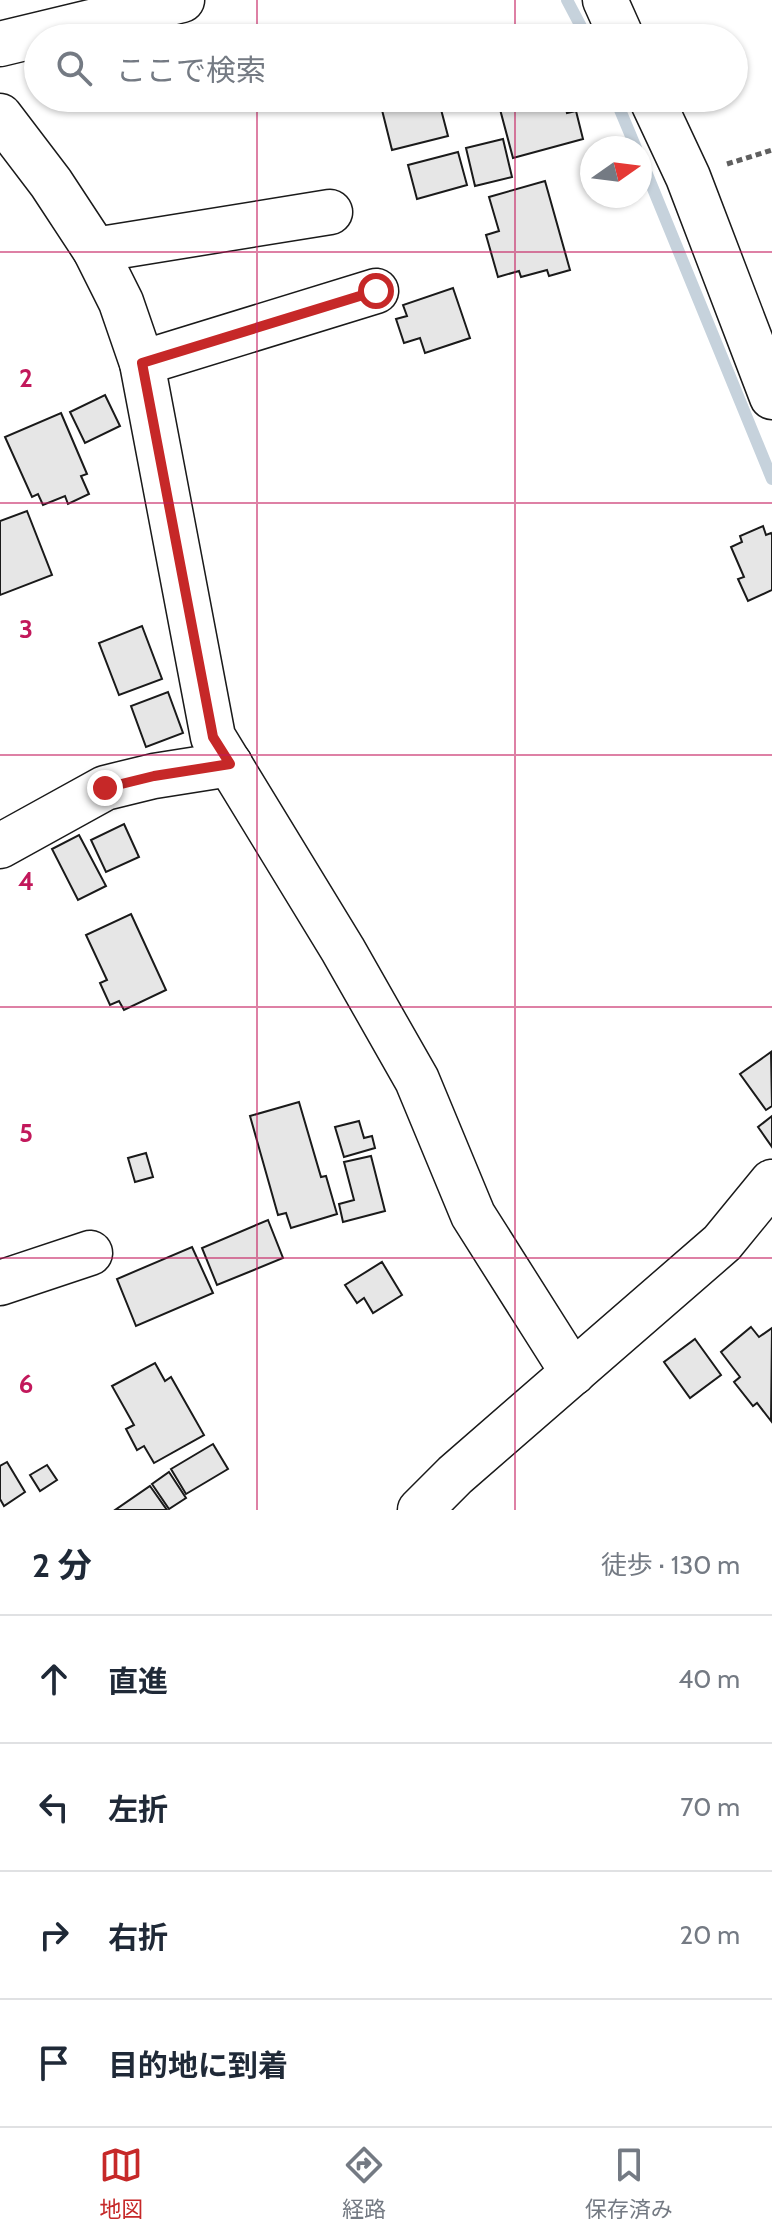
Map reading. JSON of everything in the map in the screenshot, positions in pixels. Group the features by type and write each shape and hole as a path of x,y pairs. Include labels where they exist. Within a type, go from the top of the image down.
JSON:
{"street":[{"path":"83,24 182,0"},
{"path":"605,0 616,24"},
{"path":"0,44 24,38"},
{"path":"658,112 688,177 772,397"},
{"path":"0,116 51,183 95,250 121,302 142,363 213,737 343,950 417,1080 473,1215 573,1373"},
{"path":"95,250 330,212"},
{"path":"142,363 376,291"},
{"path":"0,846 105,788 154,776 230,764"},
{"path":"420,1510 455,1475 722,1243 772,1182"},
{"path":"0,1283 90,1253"}],"building":[{"path":"382,112 442,112 448,136 392,150"},
{"path":"501,112 576,112 582,136 580,140 513,158"},
{"path":"503,139 512,177 475,186 466,148"},
{"path":"458,152 467,185 417,199 408,165"},
{"path":"545,181 570,270 549,276 547,270 521,277 519,271 498,277 486,235 499,231 489,197"},
{"path":"453,288 470,338 425,353 420,338 404,343 396,319 407,316 403,305"},
{"path":"105,395 120,426 85,443 70,412"},
{"path":"61,413 87,474 81,476 89,494 68,504 65,496 43,505 38,494 32,497 5,437"},
{"path":"27,511 52,575 0,595 0,521"},
{"path":"763,526 766,535 772,535 772,590 748,601 738,579 744,577 731,547 742,542 740,536"},
{"path":"142,626 162,679 119,695 99,643"},
{"path":"168,692 183,733 146,747 131,706"},
{"path":"124,824 139,857 106,872 91,840"},
{"path":"79,835 106,886 78,900 52,849"},
{"path":"131,914 166,990 124,1010 119,1001 110,1005 100,983 107,980 86,935"},
{"path":"771,1052 772,1106 766,1110 740,1074"},
{"path":"299,1102 321,1177 326,1176 337,1214 291,1228 286,1213 278,1215 250,1116"},
{"path":"772,1116 772,1147 758,1127"},
{"path":"359,1121 364,1138 372,1136 375,1148 344,1157 335,1127"},
{"path":"146,1153 153,1177 135,1182 128,1158"},
{"path":"371,1156 385,1211 343,1222 339,1204 354,1200 344,1162"},
{"path":"268,1220 283,1258 217,1285 202,1248"},
{"path":"192,1247 213,1293 136,1326 117,1279"},
{"path":"382,1262 402,1295 373,1313 364,1298 357,1303 345,1285"},
{"path":"751,1327 759,1337 772,1328 771,1421 757,1403 753,1406 734,1382 740,1377 721,1352"},
{"path":"695,1339 721,1375 690,1398 664,1362"},
{"path":"155,1363 165,1381 171,1377 204,1435 154,1463 144,1446 137,1450 126,1429 134,1425 112,1386"},
{"path":"213,1444 228,1469 186,1494 171,1469"},
{"path":"7,1462 25,1492 4,1506 0,1499 0,1466"},
{"path":"47,1465 57,1480 40,1491 30,1475"},
{"path":"169,1472 186,1498 169,1509 152,1484"},
{"path":"150,1486 167,1510 115,1510"}],"waterway":[{"path":"567,0 580,24"},
{"path":"621,112 631,136"},
{"path":"652,186 772,479"}],"route":[{"path":"105,788 154,776 230,764 213,737 142,363 376,291"}]}
